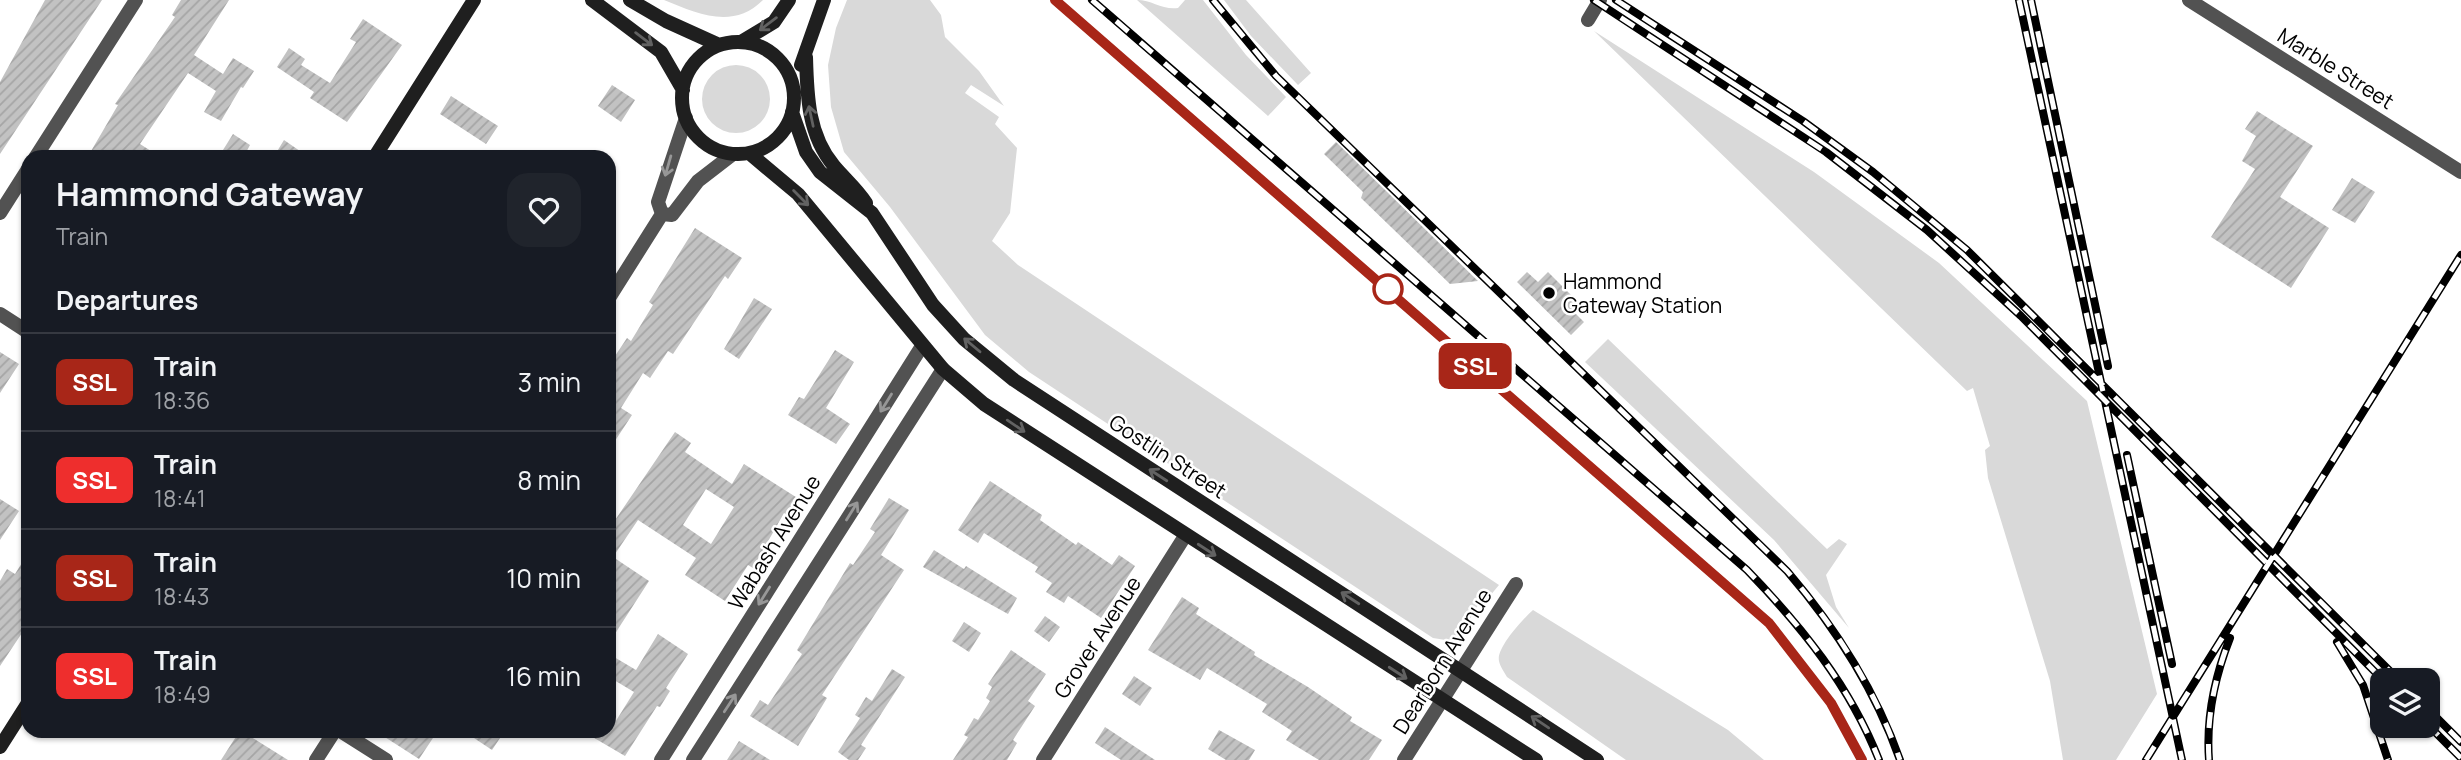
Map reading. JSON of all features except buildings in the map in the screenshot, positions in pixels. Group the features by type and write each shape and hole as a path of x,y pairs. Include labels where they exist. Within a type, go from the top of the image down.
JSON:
{"main road":[{"path":"379,150 474,0"},
{"path":"592,0 661,52 683,90"},
{"path":"630,0 666,21 719,45"},
{"path":"741,42 774,22 789,0"},
{"path":"792,82 806,57 824,0"},
{"path":"741,42 758,46 773,54 785,66 792,82 794,97 787,126 777,139 749,153 733,154 704,143 686,118 683,90 686,78 699,58 719,45 741,42"},
{"path":"806,57 807,99 822,149 856,188 872,213"},
{"name":"Gostlin Street","path":"792,112 806,152 820,172 872,213 933,305 964,339 1014,380 1597,760"},
{"path":"749,153 798,194 943,369 1010,422 1536,760"},
{"path":"0,747 21,714"}],"street":[{"path":"41,150 136,0"},
{"path":"1588,20 1600,0"},
{"name":"Marble Street","path":"2189,0 2461,172"},
{"path":"662,214 658,202 686,118"},
{"path":"662,214 672,215 698,181 733,154"},
{"path":"0,213 21,180"},
{"path":"616,287 662,214"},
{"path":"0,314 21,328"},
{"name":"Wabash Avenue","path":"660,760 922,346"},
{"path":"693,760 943,369"},
{"name":"Grover Avenue","path":"1043,760 1185,536"},
{"name":"Dearborn Avenue","path":"1404,760 1516,584"},
{"path":"316,760 330,738"},
{"path":"351,738 386,760"}],"shaded area":[{"path":"664,0 763,0 740,15 727,17 702,14"},
{"path":"847,0 930,0 941,15 945,37 979,71 1004,106 971,85 965,93 999,117 995,124 1017,148 1010,213 992,241 1018,265 1499,585 1489,597 1484,595 1464,629 1452,641 1433,638 1029,372 985,335 890,207 844,152 831,107 828,65 836,28"},
{"path":"1137,0 1178,8 1185,0 1203,0 1246,55 1286,97 1268,116"},
{"path":"1224,0 1246,0 1311,73 1298,85 1251,36"},
{"path":"1594,31 1814,172 1939,263 2087,401 2157,694 2116,760 2063,760 2050,681 1988,478 1985,450 1990,446 1973,388 1967,391"},
{"path":"729,65 743,65 755,70 765,80 770,99 765,118 755,128 743,133 729,133 717,128 707,118 702,106 702,92 707,80 717,70"},
{"path":"1608,339 1827,549 1839,539 1847,544 1826,575 1836,607 1849,628 1774,540 1585,362"},
{"path":"1533,610 1728,730 1764,760 1626,760 1507,677 1501,667 1499,655 1511,634"}],"railway":[{"path":"1055,0 1769,623 1831,703 1861,760"},
{"path":"1092,0 1747,570 1787,613 1839,682 1879,760"},
{"path":"1213,0 1276,76 1787,571 1822,615 1852,660 1879,709 1900,760"},
{"path":"1594,0 1826,152 1927,230 2021,316 2371,668"},
{"path":"1616,0 1803,121 1873,172 1967,250 2387,668"},
{"path":"2019,0 2182,760"},
{"path":"2031,0 2108,366"},
{"path":"2146,760 2461,255"},
{"path":"2127,455 2172,664"},
{"path":"2209,760 2213,698 2230,638"},
{"path":"2337,642 2363,685 2388,760"},
{"path":"2440,721 2461,742"},
{"path":"2440,737 2461,758"}],"train":[{"name":"SSL","path":"1055,0 1769,623 1802,662 1831,703 1862,760"}],"place":[{"name":"Hammond Gateway Station","path":"1549,293"}]}
